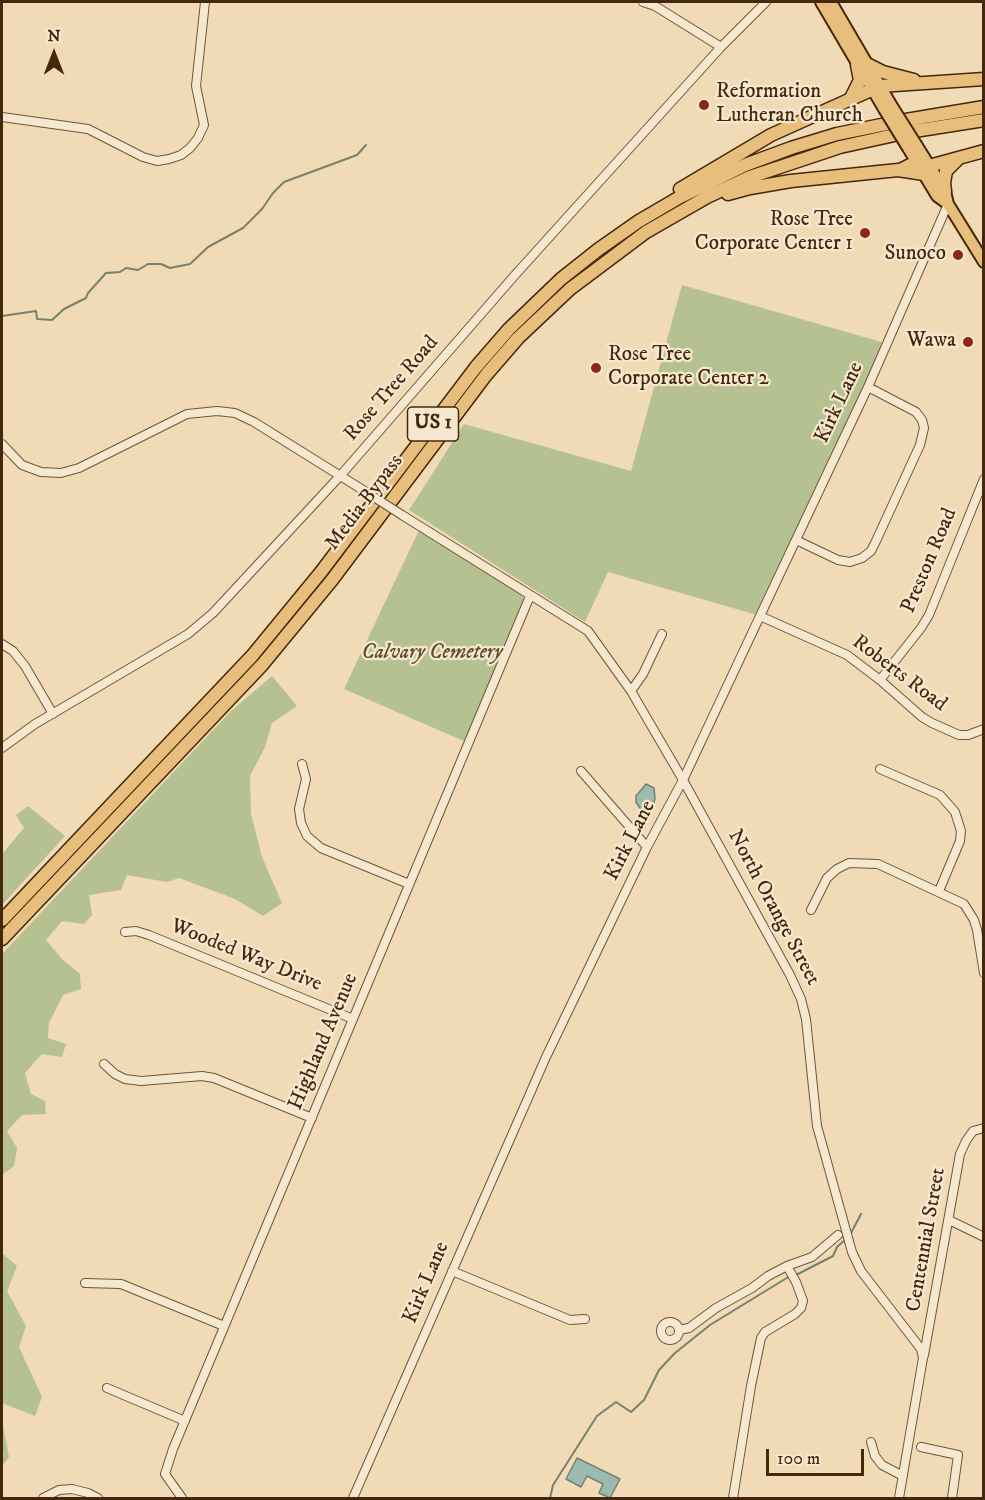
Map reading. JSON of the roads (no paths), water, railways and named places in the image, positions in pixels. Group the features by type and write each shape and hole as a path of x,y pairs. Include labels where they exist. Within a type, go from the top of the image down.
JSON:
{"highway":[{"path":"851,98 860,80 863,65 909,79 933,83"},
{"path":"618,235 684,186 754,144 876,87 984,79"},
{"name":"Media Bypass","path":"2,920 228,683 276,629 327,565 461,386 503,335 561,279 618,235 659,209 701,185 745,165 790,148 860,129 984,107"},
{"name":"Media Bypass","path":"2,939 237,692 286,637 354,551 471,394 518,338 588,274 626,245 666,220 750,177 817,153 886,137 984,120"},
{"path":"947,197 944,183 946,171 953,162 984,151"},
{"path":"666,220 724,196 757,186 898,170 919,158 960,158"}],"main road":[{"path":"821,2 863,65 919,158 947,197 984,262"},
{"path":"831,2 863,65"}],"street":[{"path":"2,117 88,129 143,158 157,161 181,154 194,143 204,125 196,86 205,2"},
{"path":"643,2 656,6 721,47"},
{"name":"Rose Tree Road","path":"2,748 35,724 197,627 213,613 340,476 516,274 721,47 766,2"},
{"name":"Kirk Lane","path":"353,1498 546,1056 647,847 683,780 868,387 947,197"},
{"path":"796,540 838,560 850,562 862,558 871,550 906,477 923,436 922,420 909,406 868,387"},
{"name":"North Orange Street","path":"2,444 22,465 41,472 61,473 79,468 187,414 217,411 236,413 254,422 588,631 631,691 683,780 801,999 806,1019 817,1126 852,1252 861,1271 921,1349 923,1358"},
{"name":"Preston Road","path":"880,680 929,615 984,479"},
{"name":"Highland Avenue","path":"182,1498 165,1474 173,1449 530,596"},
{"name":"Roberts Road","path":"760,616 835,649 880,680 922,717 948,731 968,735 984,729"},
{"path":"631,691 643,674 662,634"},
{"path":"2,644 13,651 25,666 53,714"},
{"path":"302,764 306,779 299,809 301,824 307,836 321,848 409,884"},
{"path":"880,769 940,795 955,812 961,831 960,842 939,891"},
{"path":"581,771 647,847"},
{"path":"811,910 827,878 837,868 849,863 878,864 964,904 974,920 984,973"},
{"name":"Wooded Way Drive","path":"125,932 136,931 148,935 353,1019"},
{"path":"104,1064 115,1074 141,1081 202,1076 214,1078 312,1118"},
{"name":"Centennial Street","path":"923,1358 960,1154 974,1131 984,1128"},
{"path":"949,1220 984,1237"},
{"path":"679,1330 689,1328 716,1308 821,1252 838,1235"},
{"path":"742,1498 733,1498 761,1338 765,1332 801,1308 803,1301 789,1269"},
{"path":"452,1271 570,1320 585,1319"},
{"path":"85,1283 121,1284 224,1326"},
{"path":"899,1498 923,1358"},
{"path":"107,1388 185,1421"},
{"path":"871,1442 875,1456 882,1465 903,1476"},
{"path":"921,1447 958,1455 952,1498"},
{"path":"43,1498 59,1490 72,1489 98,1498"}],"waterway":[{"path":"2,316 36,311 37,319 52,320 64,309 86,298 106,273 120,272 126,268 138,270 148,264 161,264 170,268 190,264 208,247 243,228 284,182 357,155 366,145"},
{"path":"850,1235 861,1214"},
{"path":"796,1275 833,1256 837,1247 846,1239"},
{"path":"550,1498 553,1485 597,1416 616,1402 631,1412 644,1400 659,1370 675,1353 710,1325 790,1276"}],"place":[{"name":"Reformation Lutheran Church","path":"704,105"},
{"name":"Rose Tree Corporate Center 1","path":"865,233"},
{"name":"Sunoco","path":"958,255"},
{"name":"Wawa","path":"968,342"},
{"name":"Rose Tree Corporate Center 2","path":"596,368"}],"park label":[{"name":"Calvary Cemetery","path":"432,654"}]}
